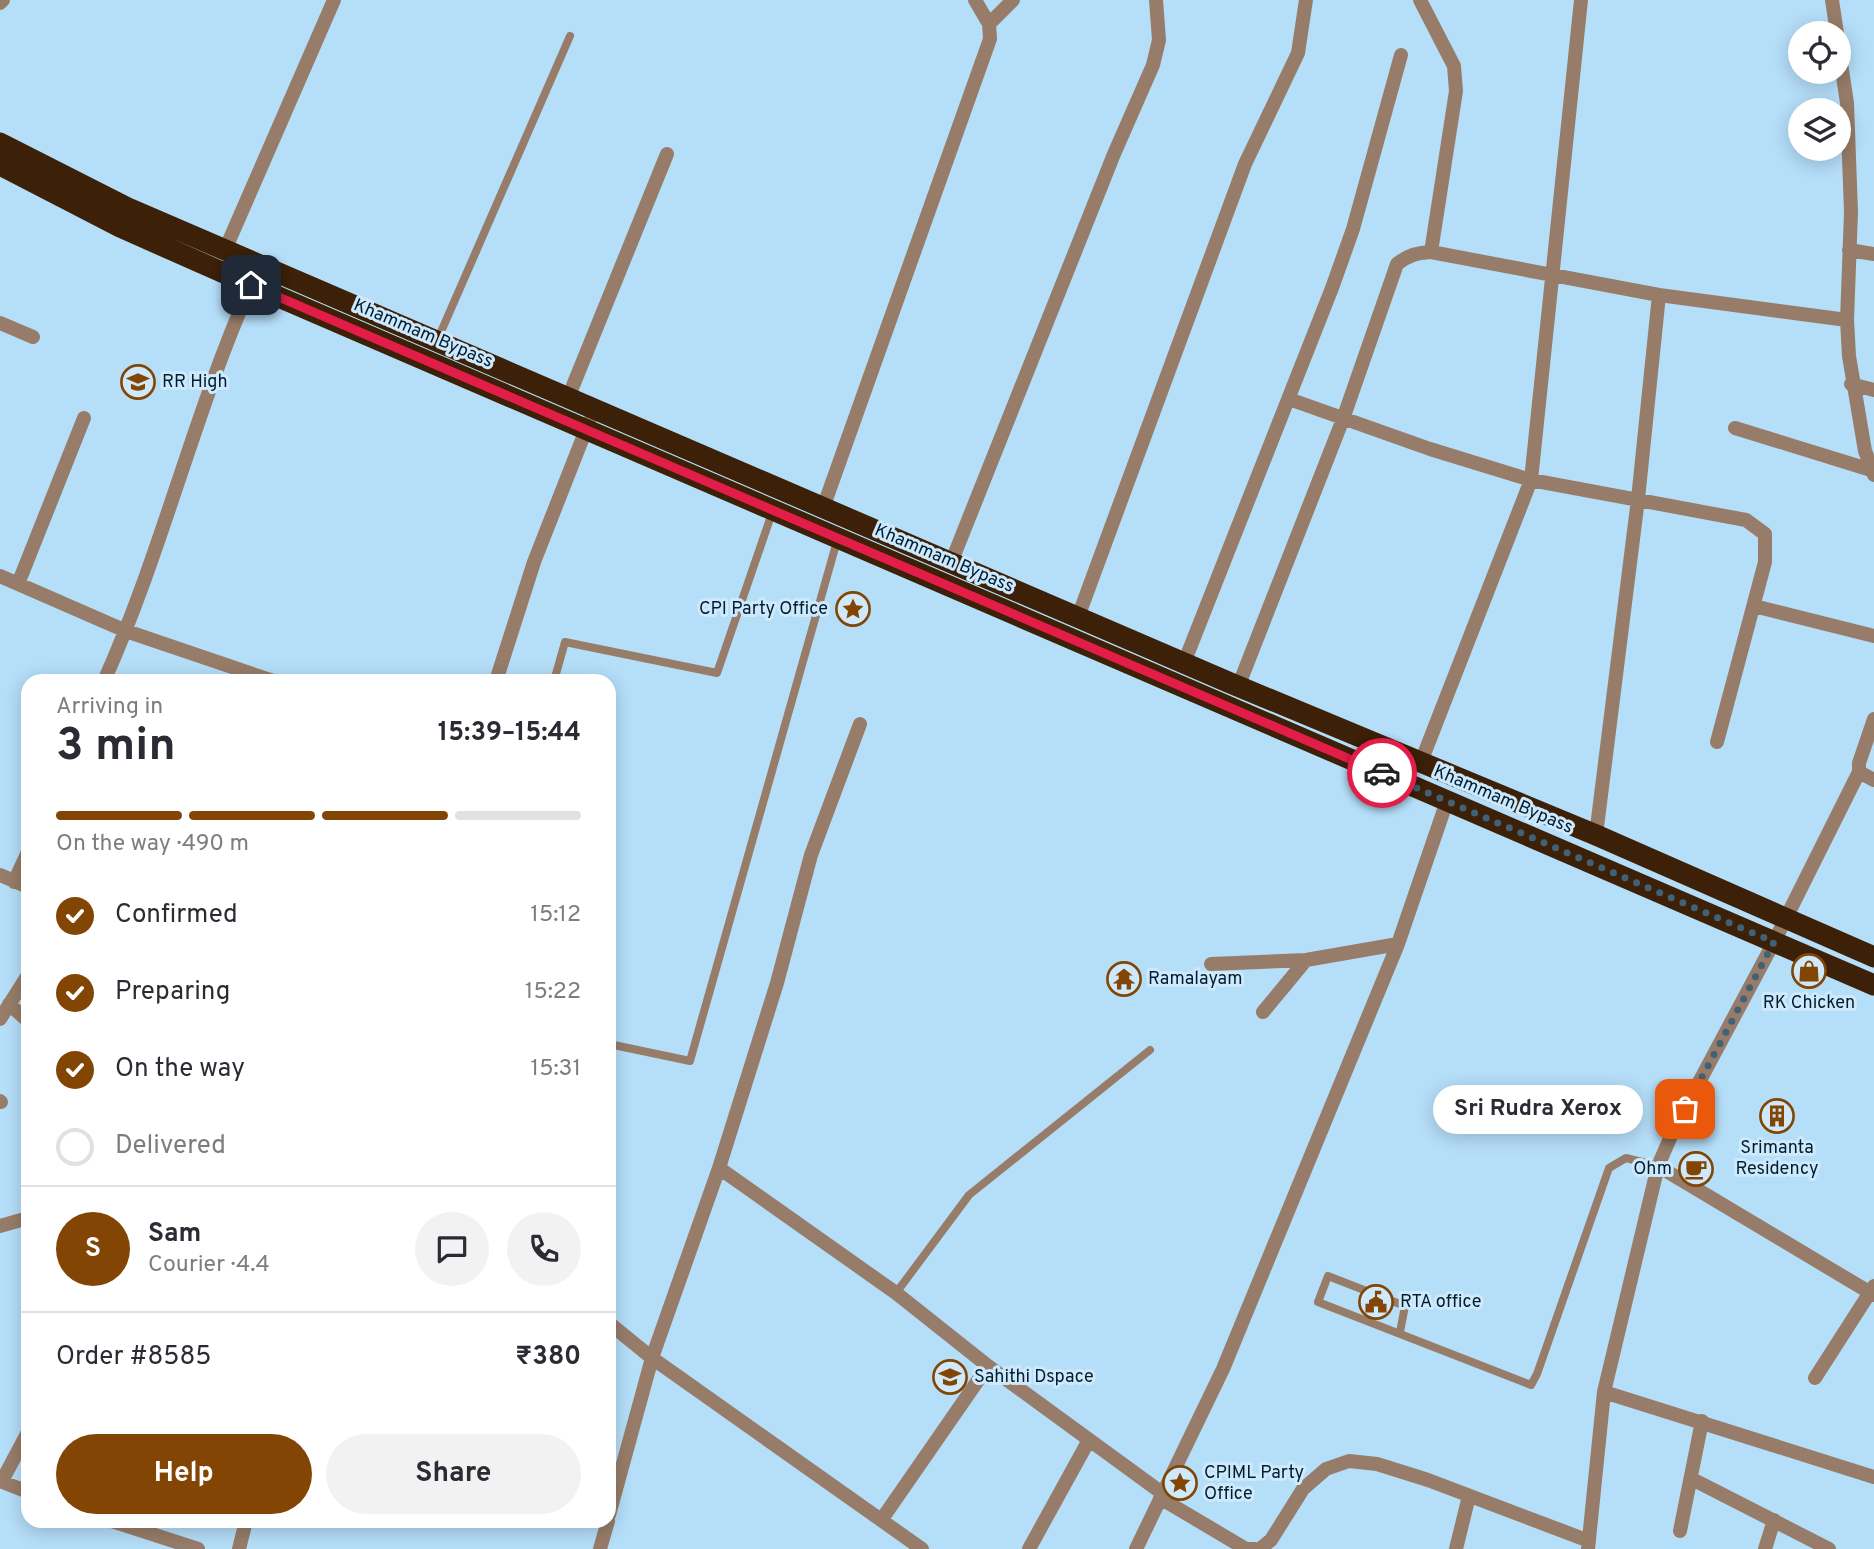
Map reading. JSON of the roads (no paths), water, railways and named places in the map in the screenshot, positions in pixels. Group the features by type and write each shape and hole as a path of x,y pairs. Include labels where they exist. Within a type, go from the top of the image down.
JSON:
{"highway":[{"name":"Khammam Bypass","path":"0,143 130,209 1238,687 1596,835 1874,957"},
{"name":"Khammam Bypass","path":"2,170 120,227 251,285 1874,985"},
{"path":"930,578 946,561"}],"street":[{"path":"225,250 334,0"},
{"path":"823,508 990,39 989,23 975,0"},
{"path":"989,23 1013,0"},
{"path":"946,561 1153,65 1159,40 1156,0"},
{"path":"1078,617 1245,164 1298,53 1306,0"},
{"path":"1420,0 1454,66 1456,91 1431,252"},
{"path":"1420,762 1531,480 1581,0"},
{"path":"1832,0 1835,21"},
{"path":"1184,663 1353,229 1401,55"},
{"path":"1844,84 1847,103 1849,250 1847,320 1852,384 1872,473"},
{"path":"568,398 667,154"},
{"path":"1849,250 1874,254"},
{"path":"1238,687 1343,419 1397,264 1414,253 1431,252 1659,295 1847,320"},
{"path":"107,674 126,631 225,344 251,285"},
{"path":"1596,835 1638,499 1659,295"},
{"path":"0,323 33,337"},
{"path":"1852,384 1874,390"},
{"path":"1289,399 1531,480 1746,520 1765,534 1765,562 1717,742"},
{"path":"498,674 534,562 592,408"},
{"path":"18,584 84,418"},
{"path":"1735,428 1872,473"},
{"path":"1,581 18,584 126,631 252,674"},
{"path":"1754,606 1874,636"},
{"path":"719,1168 896,1293 988,1366 1161,1495 1246,1549 1257,1549 1271,1540 1303,1489 1326,1469 1349,1461 1377,1464 1469,1496 1589,1545 1604,1392 1658,1166 1674,1129 1786,919 1859,772 1859,763 1874,719"},
{"path":"616,1489 652,1358 719,1168 777,983 811,855 860,724"},
{"path":"1859,772 1874,780"},
{"path":"1136,1549 1223,1369 1398,944 1447,801"},
{"path":"0,875 21,885"},
{"path":"1211,964 1306,960 1398,944"},
{"path":"1263,1012 1306,960"},
{"path":"0,1019 21,986"},
{"path":"9,1004 21,1015"},
{"path":"1658,1166 1873,1291 1815,1378"},
{"path":"0,1226 21,1219"},
{"path":"616,1329 652,1358 922,1549"},
{"path":"882,1519 988,1366"},
{"path":"1604,1392 1874,1477"},
{"path":"1681,1531 1702,1421"},
{"path":"1029,1549 1089,1440"},
{"path":"21,1445 1,1481 21,1489"},
{"path":"1692,1479 1829,1549"},
{"path":"1456,1549 1469,1496"},
{"path":"1765,1549 1774,1520"},
{"path":"134,1528 198,1549"},
{"path":"239,1549 244,1528"},
{"path":"600,1549 605,1528"}],"lane":[{"path":"437,341 570,36"},
{"path":"556,674 565,642 717,673 773,510"},
{"path":"616,1045 690,1061 838,538"},
{"path":"896,1293 969,1195 1150,1050"},
{"path":"1400,1332 1405,1306 1328,1276 1318,1302 1531,1385 1538,1374 1609,1168 1626,1158 1658,1166"}],"place":[{"name":"RR High","path":"138,382"},
{"name":"CPI Party Office","path":"853,609"},
{"name":"RK Chicken","path":"1809,971"},
{"name":"Ramalayam","path":"1124,979"},
{"name":"Sri Rudra Xerox","path":"1685,1109"},
{"name":"Srimanta Residency","path":"1777,1116"},
{"name":"Ohm","path":"1696,1169"},
{"name":"RTA office","path":"1376,1302"},
{"name":"Sahithi Dspace","path":"950,1377"},
{"name":"CPIML Party Office","path":"1180,1483"}]}
